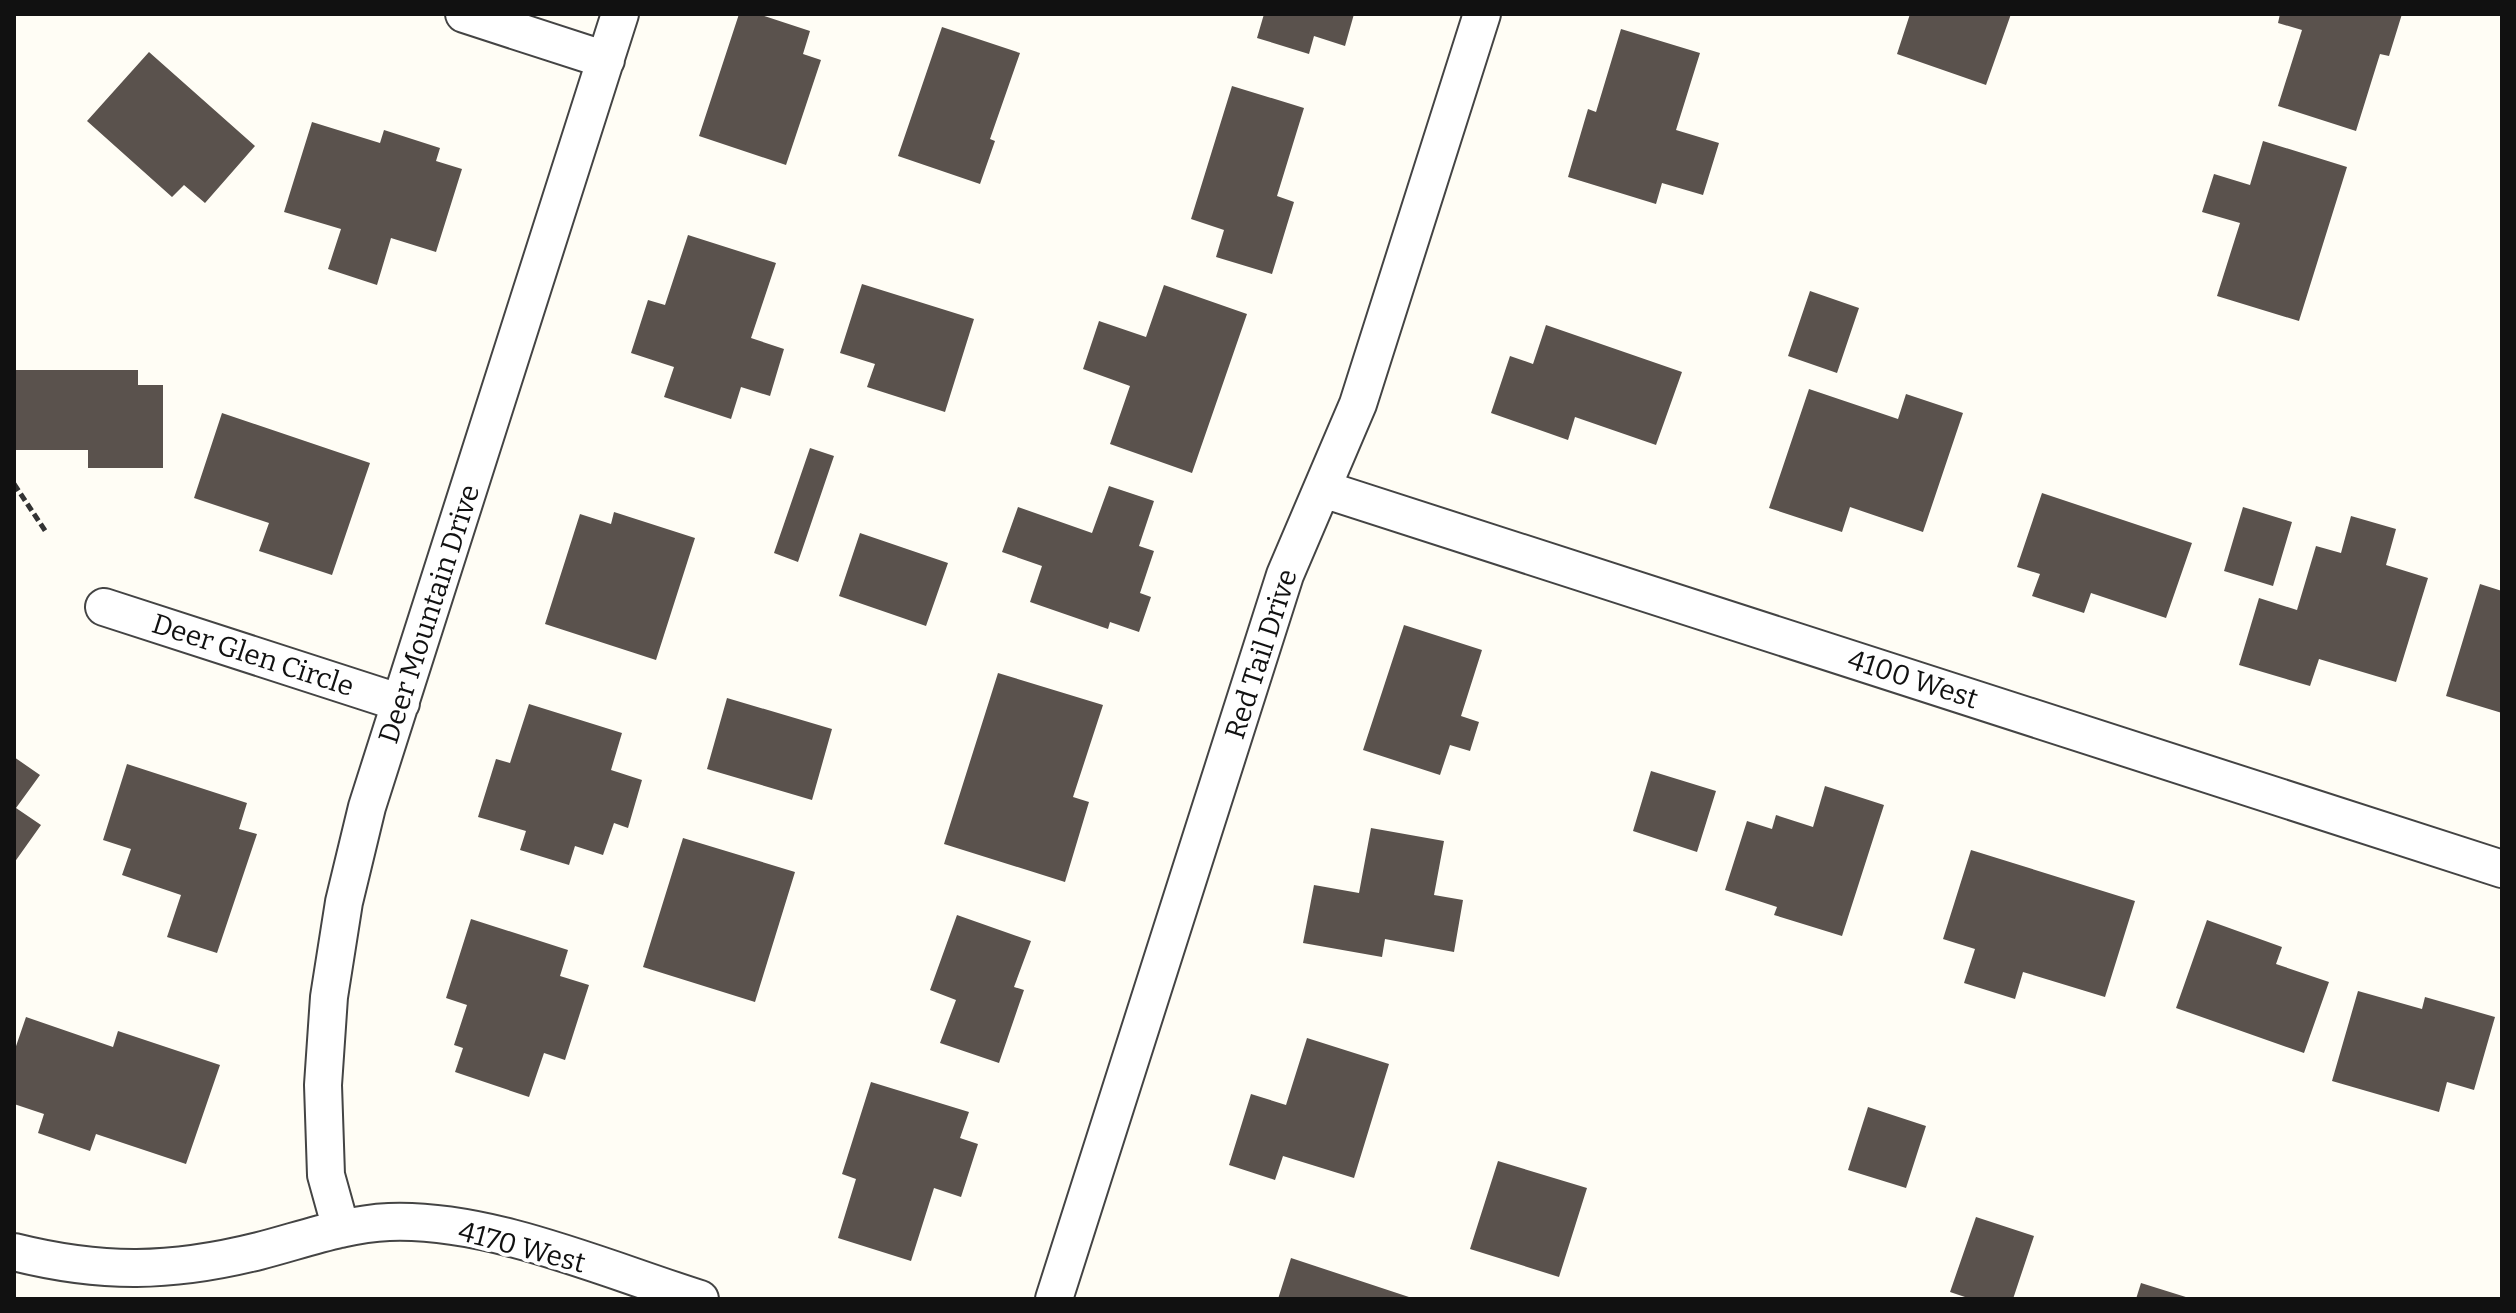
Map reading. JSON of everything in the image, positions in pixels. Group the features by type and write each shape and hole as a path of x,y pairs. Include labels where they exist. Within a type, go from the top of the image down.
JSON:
{"street":[{"path":"464,14 606,60"},
{"name":"Deer Mountain Drive","path":"341,1229 326,1175 323,1085 329,997 344,902 364,821 620,14"},
{"name":"Red Tail Drive","path":"1054,1299 1285,575 1358,404 1482,14"},
{"name":"4100 West","path":"1323,489 2502,869"},
{"name":"Deer Glen Circle","path":"104,607 401,703"},
{"name":"4170 West","path":"14,1252 117,1270 184,1268 341,1229 389,1222 479,1232 700,1299"}],"path":[{"path":"14,484 46,532"}],"building":[{"path":"739,14 758,14 810,31 803,54 821,60 786,165 699,136"},
{"path":"1264,14 1354,14 1345,46 1314,36 1309,54 1257,38"},
{"path":"1910,14 2011,14 1986,85 1897,54"},
{"path":"2280,14 2402,14 2389,56 2380,54 2356,131 2278,106 2302,30 2278,23"},
{"path":"942,27 1020,53 990,139 995,141 980,184 898,156"},
{"path":"1621,29 1700,53 1676,130 1719,143 1703,195 1662,183 1656,204 1568,177 1588,109 1596,112"},
{"path":"149,52 255,146 205,203 184,185 172,197 87,121"},
{"path":"1232,86 1304,108 1277,196 1294,202 1272,274 1216,257 1224,230 1191,219"},
{"path":"312,122 380,143 384,130 440,148 436,161 462,169 436,252 391,238 377,285 328,269 341,229 284,212"},
{"path":"2263,141 2347,167 2299,321 2217,296 2240,223 2202,212 2214,174 2250,185"},
{"path":"688,235 776,263 751,338 784,349 770,396 741,387 731,419 664,397 674,367 631,353 648,300 665,305"},
{"path":"862,284 974,319 945,412 867,387 875,364 840,353"},
{"path":"1164,285 1247,314 1192,473 1110,444 1130,386 1083,369 1099,321 1146,337"},
{"path":"1810,291 1859,308 1837,373 1788,356"},
{"path":"1546,325 1682,372 1656,445 1575,417 1568,440 1491,413 1510,356 1533,364"},
{"path":"14,370 138,370 138,385 163,385 163,468 88,468 88,450 14,450"},
{"path":"1809,389 1898,419 1906,394 1963,413 1923,532 1850,507 1842,532 1769,508"},
{"path":"222,413 370,463 332,575 259,551 269,523 194,498"},
{"path":"810,448 834,456 798,562 774,553"},
{"path":"1109,486 1154,501 1139,546 1154,551 1140,593 1151,597 1139,632 1110,622 1108,629 1030,602 1042,566 1002,552 1018,507 1092,533"},
{"path":"2042,493 2192,543 2166,618 2091,593 2084,613 2032,596 2040,574 2017,567"},
{"path":"2243,507 2292,522 2273,586 2224,571"},
{"path":"614,512 695,538 656,660 545,624 580,514 611,524"},
{"path":"2351,516 2396,529 2386,565 2428,578 2396,682 2319,659 2310,686 2239,665 2259,598 2297,610 2316,546 2341,553"},
{"path":"860,533 948,563 926,626 839,596"},
{"path":"2480,584 2502,591 2502,713 2446,696"},
{"path":"1404,625 1482,650 1461,716 1479,722 1470,751 1450,745 1440,775 1363,750"},
{"path":"998,673 1103,705 1073,797 1089,802 1065,882 944,844"},
{"path":"727,698 832,729 812,800 707,769"},
{"path":"529,704 622,733 611,770 642,780 628,828 614,823 603,855 575,846 569,865 520,850 526,831 478,817 496,759 510,763"},
{"path":"14,757 40,775 16,808 41,825 14,863"},
{"path":"127,764 247,803 239,829 257,834 217,953 167,937 181,895 122,875 131,849 103,840"},
{"path":"1651,771 1716,791 1697,852 1633,831"},
{"path":"1825,786 1884,805 1842,936 1774,915 1777,907 1725,890 1747,821 1772,829 1776,815 1813,827"},
{"path":"1371,828 1444,841 1434,895 1463,900 1454,952 1385,939 1382,957 1303,943 1314,885 1359,893"},
{"path":"683,838 795,872 755,1002 643,967"},
{"path":"1971,850 2135,901 2105,997 2023,972 2015,999 1964,983 1975,949 1943,939"},
{"path":"957,915 1031,941 1014,987 1024,990 999,1063 940,1043 956,1000 930,990"},
{"path":"471,919 568,950 560,976 589,985 565,1060 544,1053 529,1097 455,1072 463,1048 454,1045 467,1005 446,998"},
{"path":"2207,920 2282,947 2276,964 2329,982 2304,1053 2176,1008"},
{"path":"2358,991 2422,1009 2425,997 2495,1017 2474,1090 2447,1082 2439,1112 2332,1081"},
{"path":"26,1017 113,1047 118,1031 220,1065 186,1164 96,1134 90,1151 38,1133 44,1114 14,1104 14,1052"},
{"path":"1307,1038 1389,1064 1354,1178 1283,1156 1275,1180 1229,1165 1251,1094 1286,1105"},
{"path":"871,1082 969,1112 960,1138 978,1144 961,1197 934,1188 911,1261 838,1238 856,1179 842,1174"},
{"path":"1868,1107 1926,1126 1906,1188 1848,1170"},
{"path":"1498,1161 1587,1188 1559,1277 1470,1249"},
{"path":"1976,1217 2034,1236 2013,1299 1971,1299 1950,1292"},
{"path":"1291,1258 1412,1298 1412,1299 1278,1299"},
{"path":"2141,1283 2189,1298 2189,1299 2136,1299"}]}
